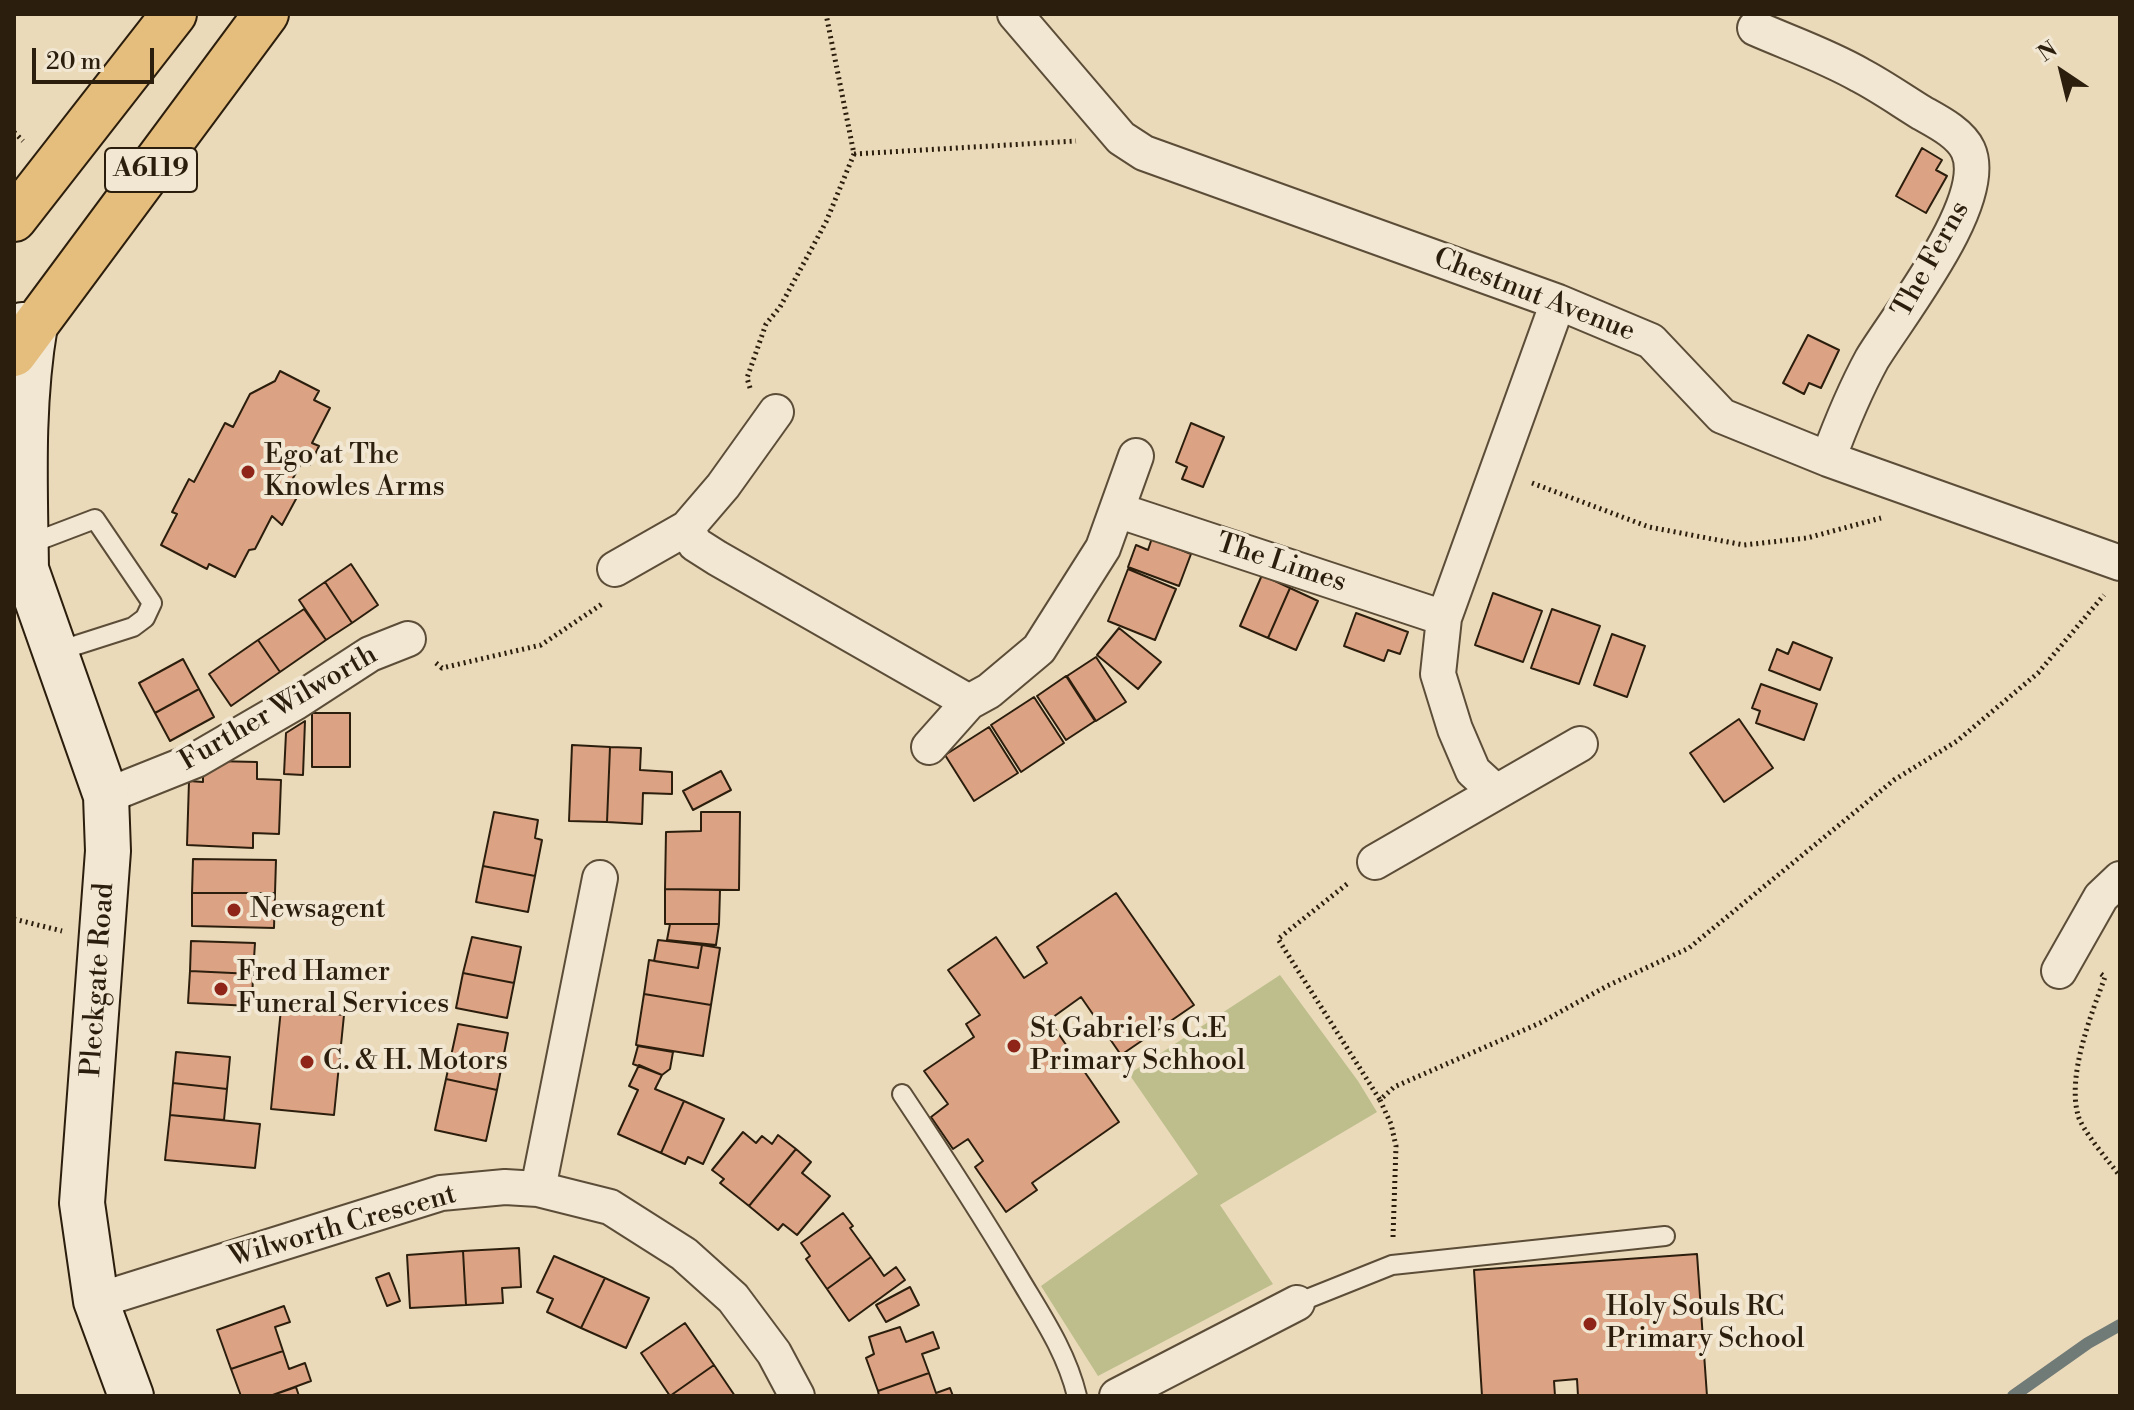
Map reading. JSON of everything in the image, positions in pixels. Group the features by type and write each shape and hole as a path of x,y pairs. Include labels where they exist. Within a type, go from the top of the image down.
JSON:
{"highway":[{"name":"A6119","path":"14,219 174,14"},
{"name":"A6119","path":"21,334 266,14"}],"main road":[{"name":"Pleckgate Road","path":"21,334 26,386 19,556 106,796 108,851 82,1203 96,1301 131,1396"}],"street":[{"name":"Chestnut Avenue","path":"1015,14 1121,138 1144,153 1558,302 1651,341 1722,416 1916,490 2115,576"},
{"name":"The Ferns","path":"1755,28 1859,74 1929,117 1957,136 1968,149 1973,167 1969,196 1918,291 1874,356 1847,405 1828,459"},
{"path":"1496,792 1473,771 1455,729 1438,674 1444,618 1558,302"},
{"path":"619,566 687,528 723,486 776,412"},
{"path":"929,747 969,702 989,691 1039,649 1103,548 1136,456"},
{"name":"The Limes","path":"1117,510 1444,618"},
{"path":"687,528 695,544 717,558 969,702"},
{"name":"Further Wilworth","path":"106,796 196,760 296,702 370,654 408,639"},
{"path":"1375,862 1580,744"},
{"path":"538,1189 600,878"},
{"path":"2065,961 2101,897 2120,879"},
{"name":"Wilworth Crescent","path":"96,1301 441,1193 505,1187 538,1189 610,1207 684,1254 733,1298 774,1353 797,1396"},
{"path":"1117,1396 1297,1303"}],"lane":[{"path":"19,556 95,519 152,603 145,618 133,627 54,652"},
{"path":"902,1094 967,1191 1033,1301 1069,1364 1077,1396"},
{"path":"1297,1303 1392,1265 1665,1236"}],"path":[{"path":"776,412 753,397 747,378 766,324 780,307 826,222 854,154 826,14"},
{"path":"854,154 1121,138"},
{"path":"1497,470 1649,527 1744,545 1807,538 1887,517 1916,490"},
{"path":"408,639 442,668 541,645 636,581 619,566"},
{"path":"1380,1100 1394,1087 1540,1023 1607,986 1689,948 1894,780 1957,741 2038,673 2115,576"},
{"path":"1375,862 1278,939 1380,1100 1391,1124 1396,1146 1394,1237 1380,1244"},
{"path":"2065,961 2105,977 2081,1039 2076,1094 2078,1117 2120,1176"}],"green space":[{"path":"1280,975 1358,1081 1377,1112 1220,1205 1273,1284 1098,1376 1041,1286 1198,1174 1129,1074"}],"building":[{"path":"1922,148 1942,160 1936,170 1947,176 1926,213 1896,196"},
{"path":"1808,335 1839,350 1821,388 1809,383 1804,394 1783,383"},
{"name":"Ego at The Knowles Arms","path":"280,371 319,391 314,400 330,408 312,443 319,446 310,465 302,462 292,480 303,486 282,525 272,516 255,549 249,550 235,577 209,564 207,569 161,545 177,514 172,512 189,479 194,482 225,423 233,427 250,394 275,381"},
{"path":"1191,423 1224,437 1203,487 1182,479 1187,467 1176,462"},
{"path":"1152,538 1191,554 1179,586 1128,567 1136,545 1148,550"},
{"path":"351,564 378,605 352,623 325,582"},
{"path":"1128,569 1176,589 1155,640 1108,621"},
{"path":"1262,575 1290,588 1268,638 1240,626"},
{"path":"325,582 352,623 326,640 299,600"},
{"path":"1290,588 1318,601 1296,650 1268,638"},
{"path":"1493,593 1542,611 1523,662 1475,645"},
{"path":"304,609 326,640 280,672 258,640"},
{"path":"1552,609 1600,626 1579,684 1531,668"},
{"path":"1356,613 1408,632 1400,654 1388,650 1384,661 1344,646"},
{"path":"1119,628 1161,662 1138,689 1097,655"},
{"path":"1612,634 1645,646 1627,697 1594,685"},
{"path":"258,640 280,672 231,706 209,674"},
{"path":"1793,642 1832,658 1820,690 1769,670 1777,649 1788,654"},
{"path":"1096,657 1126,702 1096,721 1067,676"},
{"path":"183,659 199,689 155,713 139,683"},
{"path":"1066,676 1095,721 1066,740 1037,696"},
{"path":"1761,684 1817,704 1804,740 1756,723 1760,711 1752,708"},
{"path":"199,689 214,717 170,741 155,713"},
{"path":"1034,697 1064,743 1021,772 991,725"},
{"path":"312,713 350,713 350,767 312,767"},
{"path":"1739,719 1773,768 1724,802 1690,753"},
{"path":"305,721 303,775 284,774 286,733"},
{"path":"989,727 1018,773 974,801 945,755"},
{"path":"572,745 610,747 607,822 569,821"},
{"path":"610,747 641,748 640,770 672,772 672,794 643,793 642,824 607,822"},
{"path":"214,761 257,762 257,779 281,780 279,834 253,833 253,848 187,845 189,781 203,782 203,768"},
{"path":"721,771 731,790 693,810 683,791"},
{"path":"494,812 538,820 535,838 542,840 535,876 483,866"},
{"path":"701,812 740,812 739,890 665,889 666,832 701,831"},
{"path":"193,859 276,860 275,893 192,893"},
{"path":"483,866 535,876 528,912 476,902"},
{"path":"665,889 720,890 719,924 665,924"},
{"name":"Newsagent","path":"192,893 275,893 274,928 192,926"},
{"name":"St Gabriel's C.E Primary Schhool","path":"1116,893 1194,1005 1121,1055 1081,997 1049,1020 1119,1122 1032,1183 1037,1190 1006,1212 975,1167 983,1161 968,1139 953,1149 931,1117 948,1104 924,1071 974,1037 966,1024 980,1015 948,970 996,937 1024,978 1047,963 1037,947"},
{"path":"670,924 719,924 716,945 667,940"},
{"path":"472,937 521,947 514,983 463,973"},
{"path":"658,940 702,945 698,968 654,961"},
{"path":"191,941 255,943 253,974 190,971"},
{"path":"702,945 720,948 711,1005 644,994 649,960 698,968"},
{"name":"Fred Hamer Funeral Services","path":"190,971 253,974 252,1006 188,1003"},
{"path":"463,973 514,983 507,1018 456,1008"},
{"path":"644,994 711,1005 703,1056 636,1045"},
{"name":"C. & H. Motors","path":"281,1009 344,1015 334,1115 271,1109"},
{"path":"458,1024 508,1033 497,1090 446,1079"},
{"path":"638,1046 673,1052 670,1069 662,1075 633,1064"},
{"path":"176,1052 230,1057 227,1089 173,1083"},
{"path":"639,1065 662,1075 655,1089 684,1101 661,1153 618,1134 638,1090 629,1086"},
{"path":"446,1079 497,1090 486,1141 435,1130"},
{"path":"173,1083 227,1089 224,1120 170,1115"},
{"path":"684,1101 724,1119 703,1164 688,1157 685,1164 661,1153"},
{"path":"170,1115 260,1124 255,1168 165,1160"},
{"path":"743,1132 756,1143 762,1136 772,1144 778,1135 796,1149 749,1206 720,1183 724,1179 712,1170"},
{"path":"796,1149 811,1162 802,1173 830,1196 797,1235 783,1224 778,1230 749,1206"},
{"path":"843,1213 871,1257 827,1289 806,1259 810,1256 801,1243"},
{"path":"519,1248 521,1287 502,1288 503,1303 466,1305 463,1251"},
{"path":"463,1251 466,1305 410,1308 407,1255"},
{"name":"Holy Souls RC Primary School","path":"1697,1254 1707,1396 1578,1396 1577,1379 1554,1381 1555,1396 1482,1396 1474,1270"},
{"path":"554,1256 605,1278 581,1328 547,1312 553,1299 537,1292"},
{"path":"871,1257 884,1276 896,1267 905,1280 849,1321 827,1289"},
{"path":"389,1273 400,1301 387,1306 376,1278"},
{"path":"605,1278 649,1298 626,1348 581,1328"},
{"path":"910,1287 919,1305 886,1322 876,1305"},
{"path":"284,1306 290,1322 275,1327 283,1351 231,1369 217,1330"},
{"path":"685,1323 714,1365 670,1396 641,1353"},
{"path":"900,1327 906,1342 933,1332 939,1348 922,1354 929,1373 878,1391 866,1358 874,1354 869,1337"},
{"path":"283,1351 289,1369 305,1363 311,1381 270,1396 241,1396 231,1369"},
{"path":"714,1365 735,1396 670,1396"},
{"path":"929,1373 936,1393 950,1388 953,1396 879,1396 878,1391"},
{"path":"296,1387 299,1396 270,1396"}],"waterway":[{"path":"2013,1396 2088,1343 2120,1325"}],"place":[{"name":"Ego at The Knowles Arms","path":"248,472"},
{"name":"Newsagent","path":"234,910"},
{"name":"Fred Hamer Funeral Services","path":"221,989"},
{"name":"St Gabriel's C.E Primary Schhool","path":"1014,1046"},
{"name":"C. & H. Motors","path":"307,1062"},
{"name":"Holy Souls RC Primary School","path":"1590,1324"}]}
